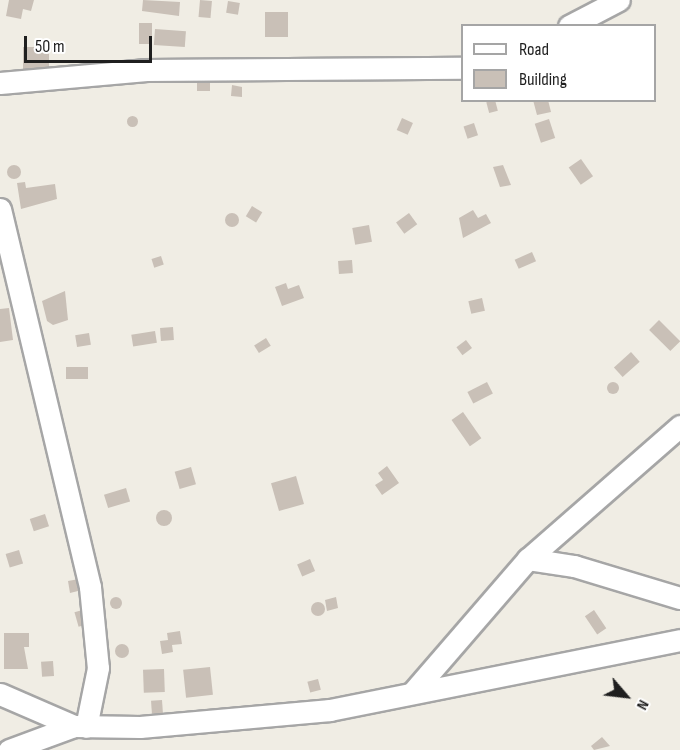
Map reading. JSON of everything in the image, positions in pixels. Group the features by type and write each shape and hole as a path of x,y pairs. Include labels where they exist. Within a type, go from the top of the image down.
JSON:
{"street":[{"path":"573,24 619,0"},
{"path":"0,82 146,70 461,68"},
{"path":"0,209 90,587 98,668 80,726"},
{"path":"414,692 528,559 680,426"},
{"path":"528,559 574,566 680,598"},
{"path":"0,694 80,726 140,728 330,710 680,640"},
{"path":"9,750 80,726"}],"building":[{"path":"9,0 34,0 31,11 23,9 21,19 6,16"},
{"path":"143,0 180,2 179,16 142,11"},
{"path":"200,0 212,1 210,18 199,17"},
{"path":"228,1 240,3 238,15 226,13"},
{"path":"265,12 288,12 288,37 265,37"},
{"path":"139,23 152,23 152,44 139,44"},
{"path":"155,29 186,31 185,47 154,45"},
{"path":"23,47 49,47 49,70 23,70"},
{"path":"197,81 210,81 210,91 197,91"},
{"path":"232,85 242,87 242,97 231,96"},
{"path":"486,102 496,102 498,111 489,113"},
{"path":"534,102 548,102 551,112 537,115"},
{"path":"132,115 138,121 132,127 126,121"},
{"path":"402,118 413,123 408,135 397,130"},
{"path":"549,119 555,138 541,143 535,124"},
{"path":"474,123 478,135 468,139 464,126"},
{"path":"581,159 593,176 581,185 569,168"},
{"path":"11,165 17,165 21,172 17,179 11,179 7,175 7,169"},
{"path":"503,165 511,185 500,187 493,167"},
{"path":"25,182 26,188 55,184 57,199 21,209 17,183"},
{"path":"252,206 262,212 256,222 246,216"},
{"path":"473,210 478,218 486,214 491,223 463,238 459,218"},
{"path":"232,213 237,215 239,220 237,225 232,227 227,225 225,220 227,215"},
{"path":"409,213 417,224 404,234 396,222"},
{"path":"369,225 372,242 355,245 352,228"},
{"path":"532,252 536,261 519,269 515,260"},
{"path":"161,256 164,265 154,268 151,259"},
{"path":"352,260 353,273 339,274 338,261"},
{"path":"286,283 288,289 299,285 304,298 282,306 275,287"},
{"path":"65,291 68,320 53,325 47,321 42,301"},
{"path":"482,298 485,311 471,314 468,301"},
{"path":"9,308 13,340 0,342 0,309"},
{"path":"659,320 680,341 670,351 649,330"},
{"path":"173,327 174,340 161,341 160,328"},
{"path":"155,331 157,343 133,347 131,335"},
{"path":"89,333 91,345 77,347 75,335"},
{"path":"266,338 271,346 259,353 254,345"},
{"path":"466,340 472,348 462,355 456,347"},
{"path":"631,352 640,362 623,377 614,367"},
{"path":"66,367 88,367 88,379 66,379"},
{"path":"487,382 493,394 473,404 467,392"},
{"path":"615,382 618,383 618,393 611,394 608,393 607,386 608,383"},
{"path":"463,412 481,438 470,446 452,420"},
{"path":"387,466 399,483 382,495 375,485 383,480 378,473"},
{"path":"191,467 196,484 180,489 175,472"},
{"path":"296,476 304,504 279,511 271,483"},
{"path":"126,488 130,501 108,508 104,495"},
{"path":"164,510 172,518 164,526 156,518"},
{"path":"45,514 49,526 34,531 30,519"},
{"path":"19,550 23,563 10,567 6,554"},
{"path":"310,559 315,571 302,576 297,564"},
{"path":"79,579 82,590 70,593 68,581"},
{"path":"118,597 122,603 118,609 114,609 110,601"},
{"path":"336,597 338,608 327,611 325,600"},
{"path":"315,602 321,602 325,609 321,616 315,616 311,612 311,606"},
{"path":"86,609 90,623 79,627 74,612"},
{"path":"594,610 606,628 597,634 585,616"},
{"path":"180,631 182,644 172,645 173,652 162,654 160,641 168,640 167,633"},
{"path":"4,633 29,633 29,647 24,647 28,669 4,669"},
{"path":"119,644 125,644 129,651 125,658 119,658 115,654 115,648"},
{"path":"53,661 54,676 42,677 41,662"},
{"path":"210,667 213,695 186,698 183,670"},
{"path":"164,669 165,692 144,693 143,670"},
{"path":"318,679 321,690 310,692 307,682"},
{"path":"162,700 163,713 152,714 151,701"},
{"path":"602,737 610,746 594,750 591,746"}]}
